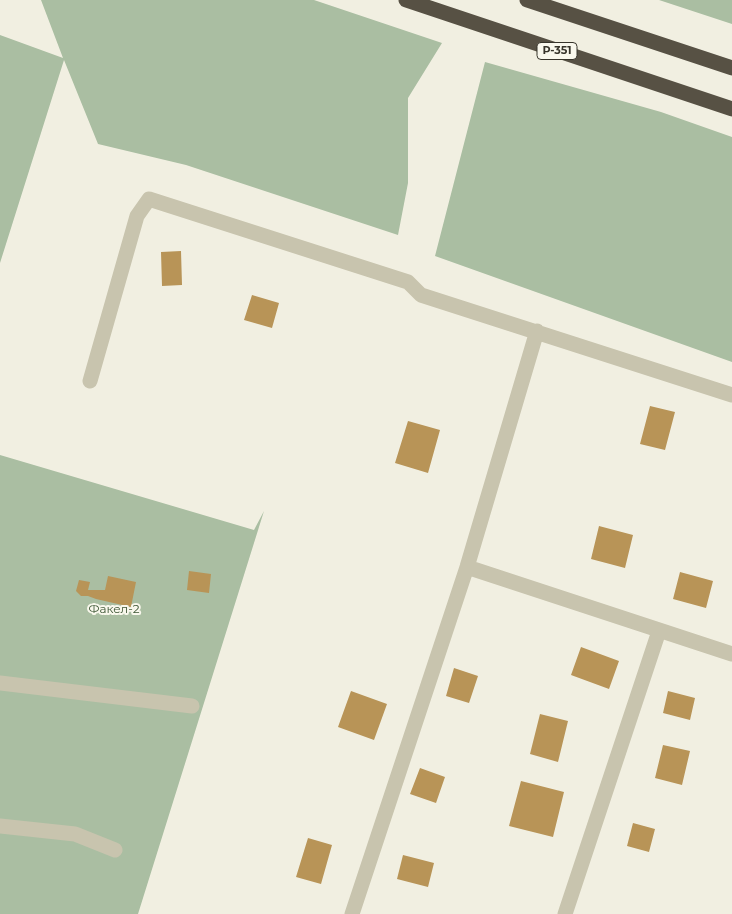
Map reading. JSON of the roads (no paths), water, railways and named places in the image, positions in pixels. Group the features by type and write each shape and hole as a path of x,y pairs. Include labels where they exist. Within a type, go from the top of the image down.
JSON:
{"highway":[{"name":"Р-351","path":"406,0 732,109"},
{"path":"527,0 726,66"}],"street":[{"path":"90,381 137,216 149,199 408,282 421,295 732,395"},
{"path":"352,914 467,568 536,331"},
{"path":"467,568 732,654"},
{"path":"565,914 659,631"},
{"path":"0,683 192,706"},
{"path":"0,826 75,834 115,850"}],"park label":[{"name":"Факел-2","path":"114,609"}]}
